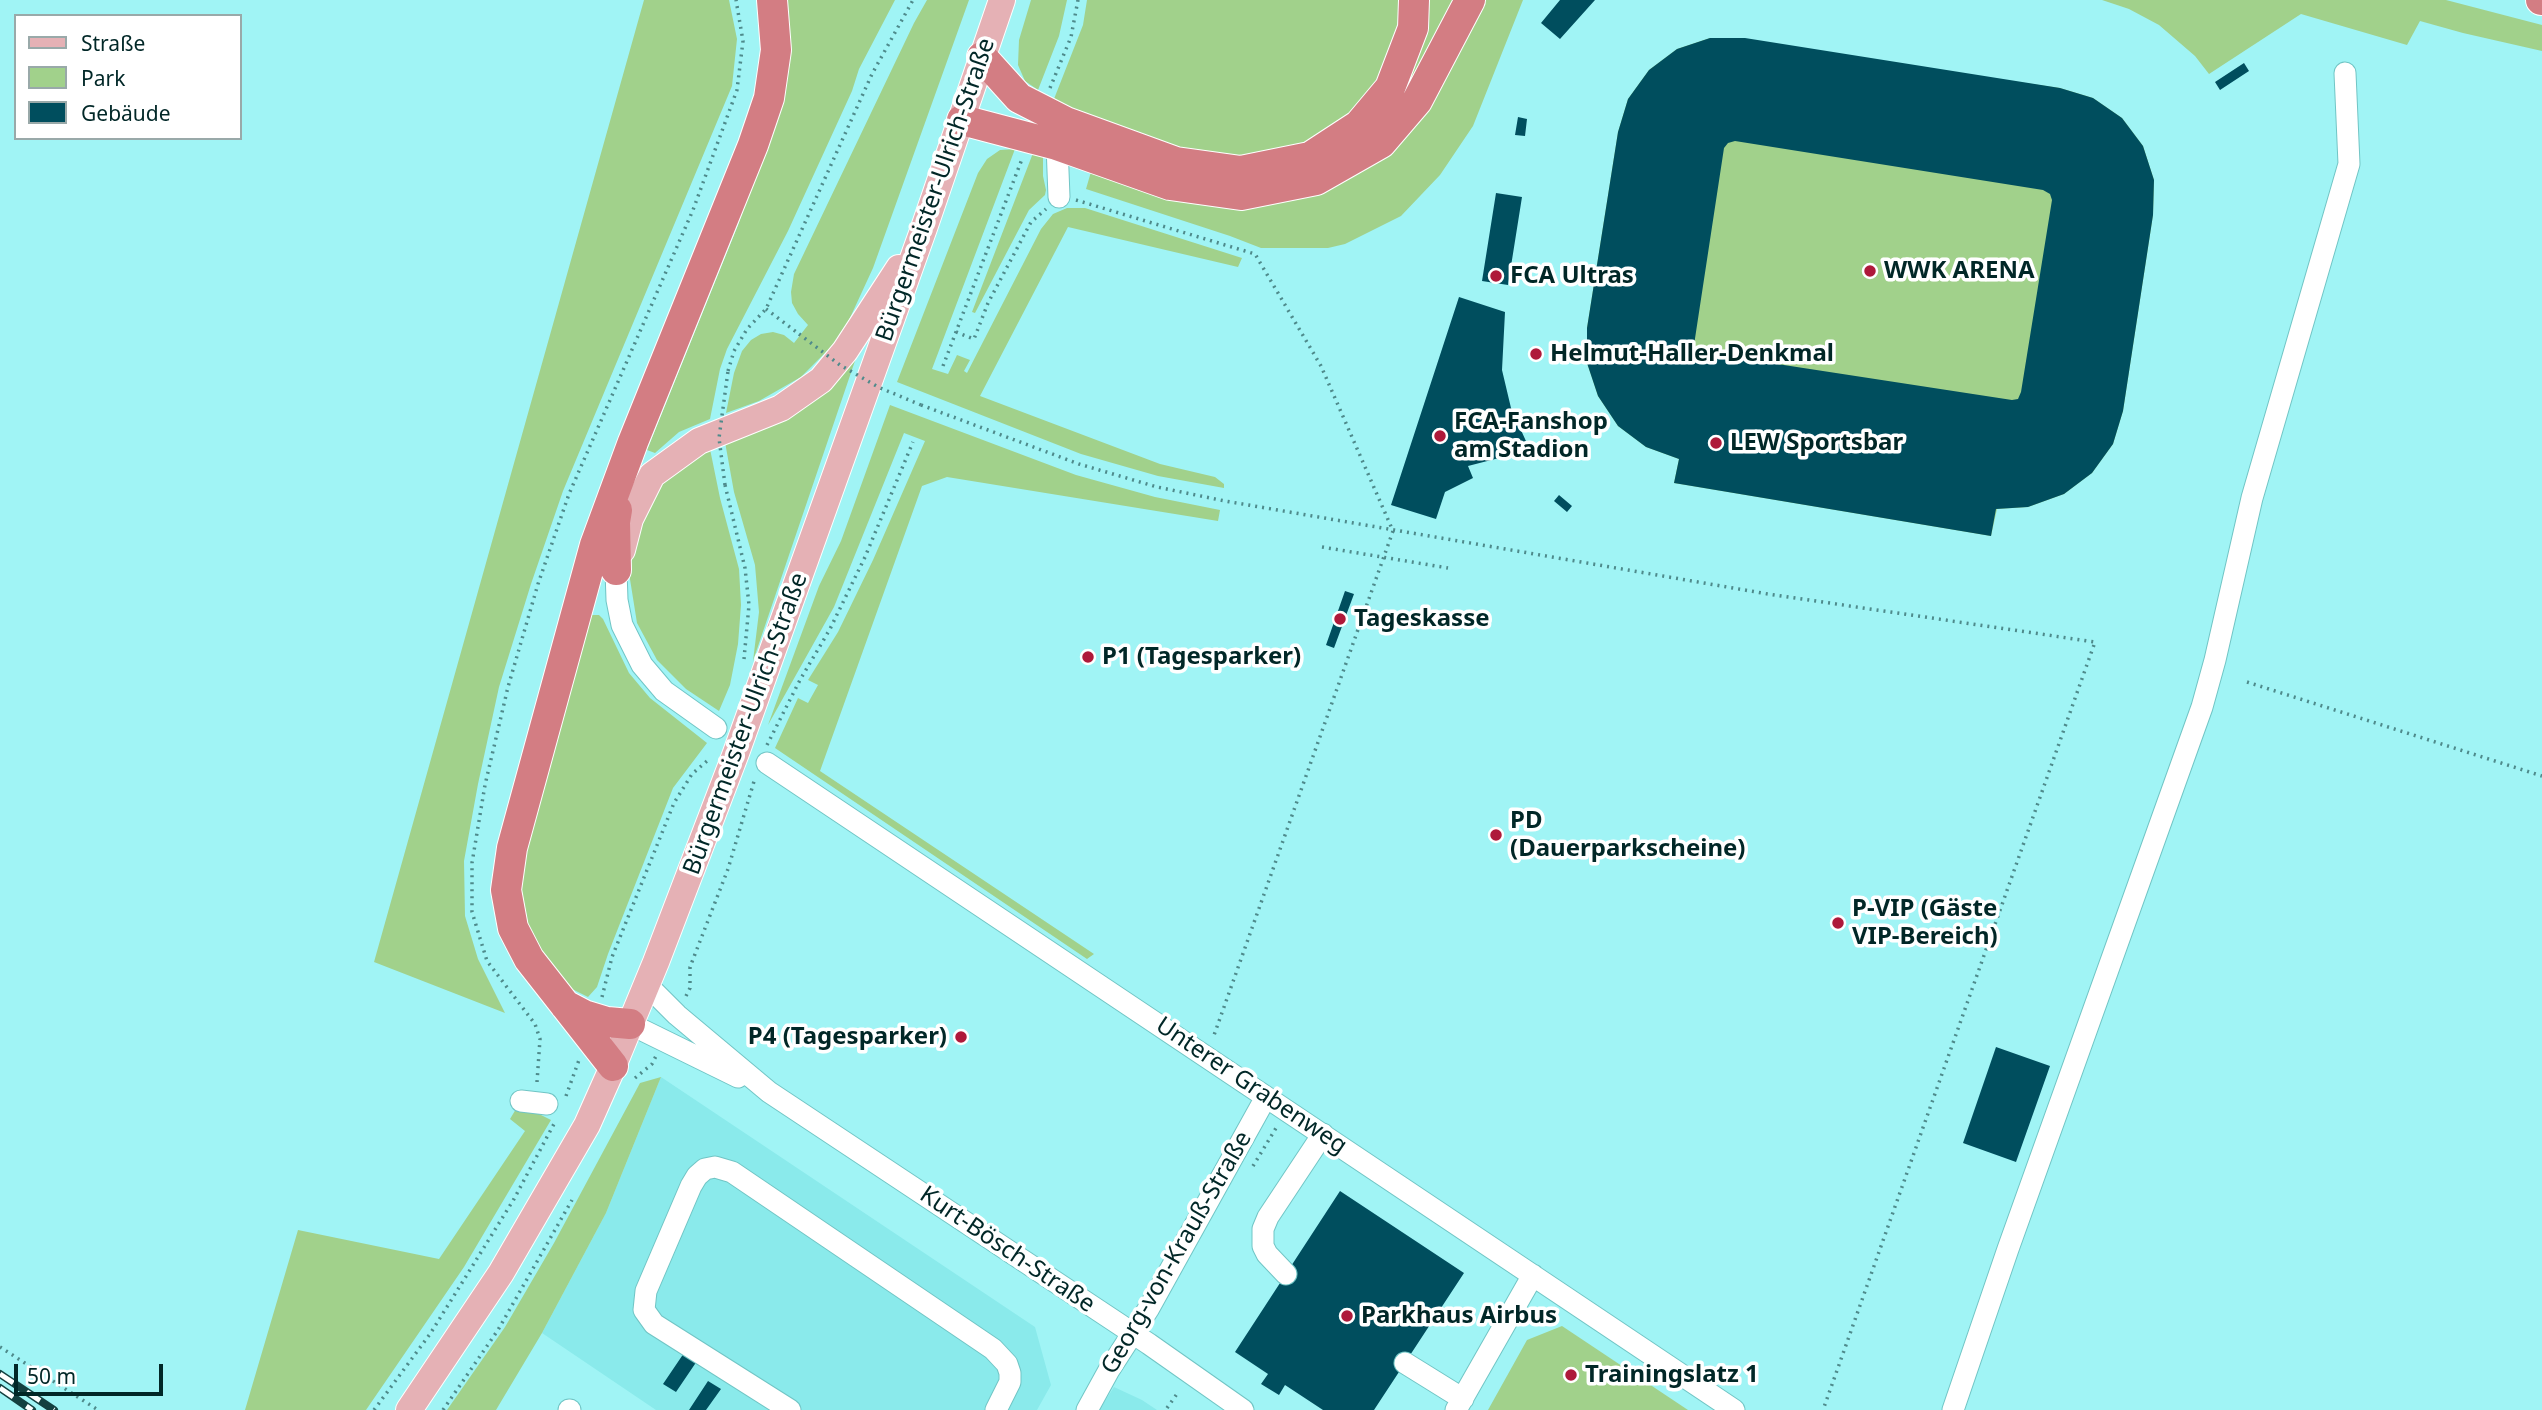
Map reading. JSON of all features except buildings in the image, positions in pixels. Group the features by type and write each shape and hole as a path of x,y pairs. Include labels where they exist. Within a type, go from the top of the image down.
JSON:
{"highway":[{"path":"624,1072 592,1027 562,1003 529,959 513,928 506,890 512,848 595,545 633,442 753,145 769,98 776,50 772,0"},
{"path":"982,57 1019,98 1066,122 1176,162 1241,171 1310,156 1359,125 1390,88 1413,28 1414,0"},
{"path":"962,120 1058,145 1170,185 1241,195 1316,180 1381,142 1417,101 1470,0"},
{"path":"616,570 615,522 633,442"},
{"path":"592,1027 630,1024"}],"main road":[{"name":"Bürgermeister-Ulrich-Straße","path":"409,1410 501,1273 587,1125 624,1072 630,1024 713,818 924,228 1002,0"},
{"path":"616,570 630,519 652,475 699,440 781,408 821,380 845,351 924,228"}],"street":[{"path":"1953,1410 2205,695 2252,498 2348,163 2345,73"},
{"path":"1058,145 1059,197"},
{"path":"616,570 617,600 622,625 642,665 664,691 716,728"},
{"name":"Unterer Grabenweg","path":"763,763 1734,1410"},
{"name":"Kurt-Bösch-Straße","path":"647,985 677,1015 769,1093 1132,1333 1243,1410"},
{"name":"Kurt-Bösch-Straße","path":"630,1024 769,1093"},
{"name":"Georg-von-Krauß-Straße","path":"1087,1410 1149,1308 1266,1097"},
{"path":"521,1101 557,1105"},
{"path":"1286,1274 1267,1254 1263,1246 1263,1229 1268,1217 1323,1134"},
{"path":"790,1410 654,1324 644,1310 646,1291 681,1209 696,1176 705,1169 715,1167 732,1172 993,1349 1007,1364 1010,1373 1010,1382 996,1410"},
{"path":"1405,1363 1459,1404 1533,1275"}],"path":[{"path":"742,666 747,644 749,605 744,568 725,485 719,438 728,371 734,351 747,329 766,309 872,74 913,0"},
{"path":"1048,94 1071,37 1078,0"},
{"path":"943,366 1026,149"},
{"path":"956,332 974,339 988,303 1031,222 1059,197 1084,202 1255,254 1321,366 1393,531 1211,1044 1204,1055"},
{"path":"766,309 840,365 878,387 1079,464 1157,487 1393,531 1768,594 2095,642 1823,1410"},
{"path":"677,1015 690,988 690,967 728,869 763,763 865,557 914,442"},
{"path":"1322,547 1448,568"},
{"path":"2248,682 2542,776"},
{"path":"374,1410 430,1334 514,1199 592,1027 612,957 674,803 692,774 705,764 711,751"},
{"path":"624,1072 652,1064 663,1041"},
{"path":"0,1347 98,1410"}],"shaded area":[{"path":"661,1077 1035,1327 1051,1385 1037,1410 656,1410 542,1333 606,1213"},
{"path":"1114,1387 1142,1400 1157,1410 1099,1410"}],"green space":[{"path":"644,0 729,0 737,39 732,86 563,491 499,687 464,861 465,916 478,959 505,1013 374,962"},
{"path":"784,0 895,0 859,69 852,91 788,231 727,349 710,419 679,432 655,453 647,450 738,225 779,107"},
{"path":"927,0 969,0 873,268 849,320 833,345 801,377 759,401 726,413 734,373 742,351 751,340 761,334 773,332 784,335 794,343 808,325 792,303 794,274"},
{"path":"1031,0 1067,0 1059,36 1038,90 1025,81 1018,65 1019,40"},
{"path":"1087,0 1404,0 1403,27 1380,83 1353,117 1307,146 1242,159 1179,150 1108,126 1054,99 1083,25"},
{"path":"1425,0 1455,0 1400,102"},
{"path":"1470,0 1523,0 1473,126 1440,175 1401,216 1345,244 1328,248 1261,248 1086,189 1095,158 1170,185 1381,143"},
{"path":"2102,0 2446,0 2542,25 2542,51 2420,21 2407,45 2301,14 2209,74 2195,56 2159,25 2129,9"},
{"name":"WWK ARENA","path":"1710,38 2060,88 2093,98 2122,118 2143,146 2154,180 2153,215 2123,411 2113,444 2092,473 2064,494 2028,507 1997,509 1991,536 1674,483 1679,459 1646,447 1618,426 1598,396 1587,363 1587,328 1618,132 1628,99 1649,70 1677,49"},
{"path":"1015,149 932,369 948,374 957,355 970,360 964,371 967,373 1041,229 1053,214 1067,208 1085,208 1242,258 1238,267 1068,227 980,396 1160,464 1215,477 1224,484 1224,488 1158,476 1081,454 897,382 978,173 987,159 1000,150"},
{"path":"1033,153 1043,157 1045,195 1029,210 975,313 972,312"},
{"path":"858,352 753,661 759,612 755,565 734,492 725,442"},
{"path":"890,405 1076,475 1155,497 1220,510 1218,521 947,477 922,486 820,771 1094,954 1087,959 775,748 798,698 808,703 818,685 808,680 838,632 925,441 904,433 834,607 768,725 819,586 841,541"},
{"path":"710,449 739,569 741,605 738,644 730,685 719,711 686,689 657,660 637,623 629,573 636,535 646,503 668,477"},
{"path":"592,615 599,615 603,619 629,673 650,698 707,743 673,788 597,987 588,997 570,988 545,960 529,929 520,881 588,620"},
{"path":"661,1077 606,1213 542,1333 496,1410 447,1410 505,1327 554,1243 640,1083"},
{"path":"519,1104 551,1120 464,1267 366,1410 245,1410 298,1230 439,1259 525,1131 510,1119"},
{"name":"Trainingslatz 1","path":"1562,1326 1688,1410 1488,1410 1527,1340"}],"railway":[{"path":"0,1374 54,1410"},
{"path":"0,1388 32,1410"}],"place":[{"name":"WWK ARENA","path":"1870,271"},
{"name":"FCA Ultras","path":"1496,276"},
{"name":"Helmut-Haller-Denkmal","path":"1536,354"},
{"name":"FCA-Fanshop am Stadion","path":"1440,436"},
{"name":"LEW Sportsbar","path":"1716,443"},
{"name":"Tageskasse","path":"1340,619"},
{"name":"P1 (Tagesparker)","path":"1088,657"},
{"name":"PD (Dauerparkscheine)","path":"1496,835"},
{"name":"P-VIP (Gäste VIP-Bereich)","path":"1838,923"},
{"name":"P4 (Tagesparker)","path":"961,1037"},
{"name":"Parkhaus Airbus","path":"1347,1316"},
{"name":"Trainingslatz 1","path":"1571,1375"}]}
